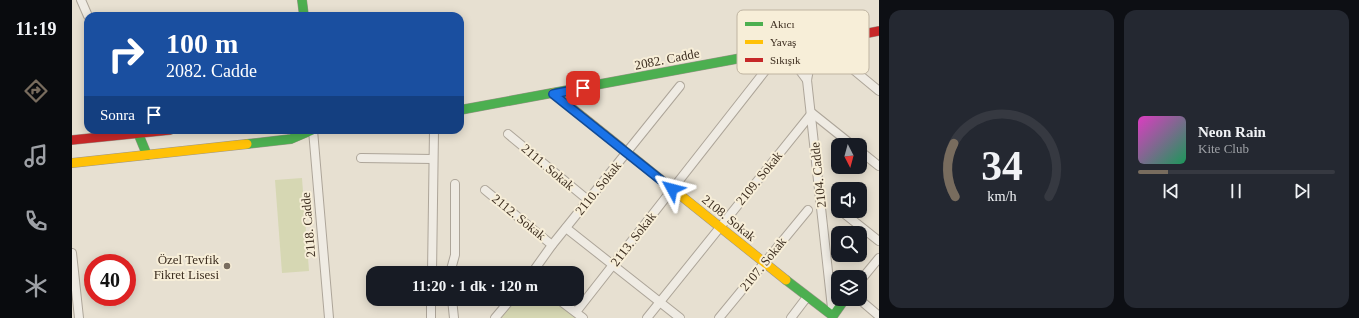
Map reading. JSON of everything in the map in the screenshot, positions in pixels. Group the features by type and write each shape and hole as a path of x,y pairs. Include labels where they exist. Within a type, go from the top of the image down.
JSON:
{"street":[{"path":"81,0 86,12"},
{"path":"302,0 304,12"},
{"name":"2082. Cadde","path":"869,33 879,31"},
{"name":"2082. Cadde","path":"464,109 553,94 737,58"},
{"name":"2113. Sokak","path":"576,312 672,189 730,119 763,74"},
{"name":"2104. Cadde","path":"803,74 807,80"},
{"name":"2104. Cadde","path":"808,74 807,80 812,113 833,317"},
{"path":"858,74 879,91"},
{"name":"2110. Sokak","path":"537,266 552,245 680,86"},
{"name":"2108. Sokak","path":"553,94 833,317"},
{"path":"812,113 843,138"},
{"name":"2109. Sokak","path":"647,318 812,113"},
{"path":"72,140 121,134"},
{"path":"138,134 147,155"},
{"path":"72,163 291,139 303,134"},
{"name":"2118. Cadde","path":"313,134 329,318"},
{"path":"432,266 434,134"},
{"name":"2111. Sokak","path":"508,134 588,200"},
{"path":"867,157 879,166"},
{"path":"361,158 433,159"},
{"path":"452,266 455,255 455,184"},
{"name":"2112. Sokak","path":"485,190 552,245"},
{"name":"2107. Sokak","path":"719,318 808,210"},
{"path":"850,218 879,241"},
{"path":"566,228 680,318"},
{"path":"72,253 79,318"},
{"path":"867,273 879,258"},
{"path":"791,318 807,297"},
{"path":"431,306 431,318"},
{"path":"453,306 454,318"},
{"path":"495,318 505,306"},
{"path":"568,306 583,318"},
{"path":"833,317 840,306"},
{"path":"867,306 879,316"}],"green space":[{"path":"302,178 309,271 282,273 275,180"},
{"path":"505,306 565,306 580,318 495,318"}],"traffic: fast":[{"path":"302,0 304,12"},
{"path":"464,109 737,59"},
{"path":"138,134 147,155"},
{"path":"247,144 291,139 303,134"},
{"path":"786,280 833,316 840,306"}],"traffic: slow":[{"path":"553,93 786,280"},
{"path":"72,163 247,144"}],"traffic: jam":[{"path":"869,33 879,31"},
{"path":"72,140 131,134"}],"place":[{"name":"Özel Tevfik Fikret Lisesi","path":"227,266"}],"route":[{"path":"583,88 553,94 672,189"}]}
